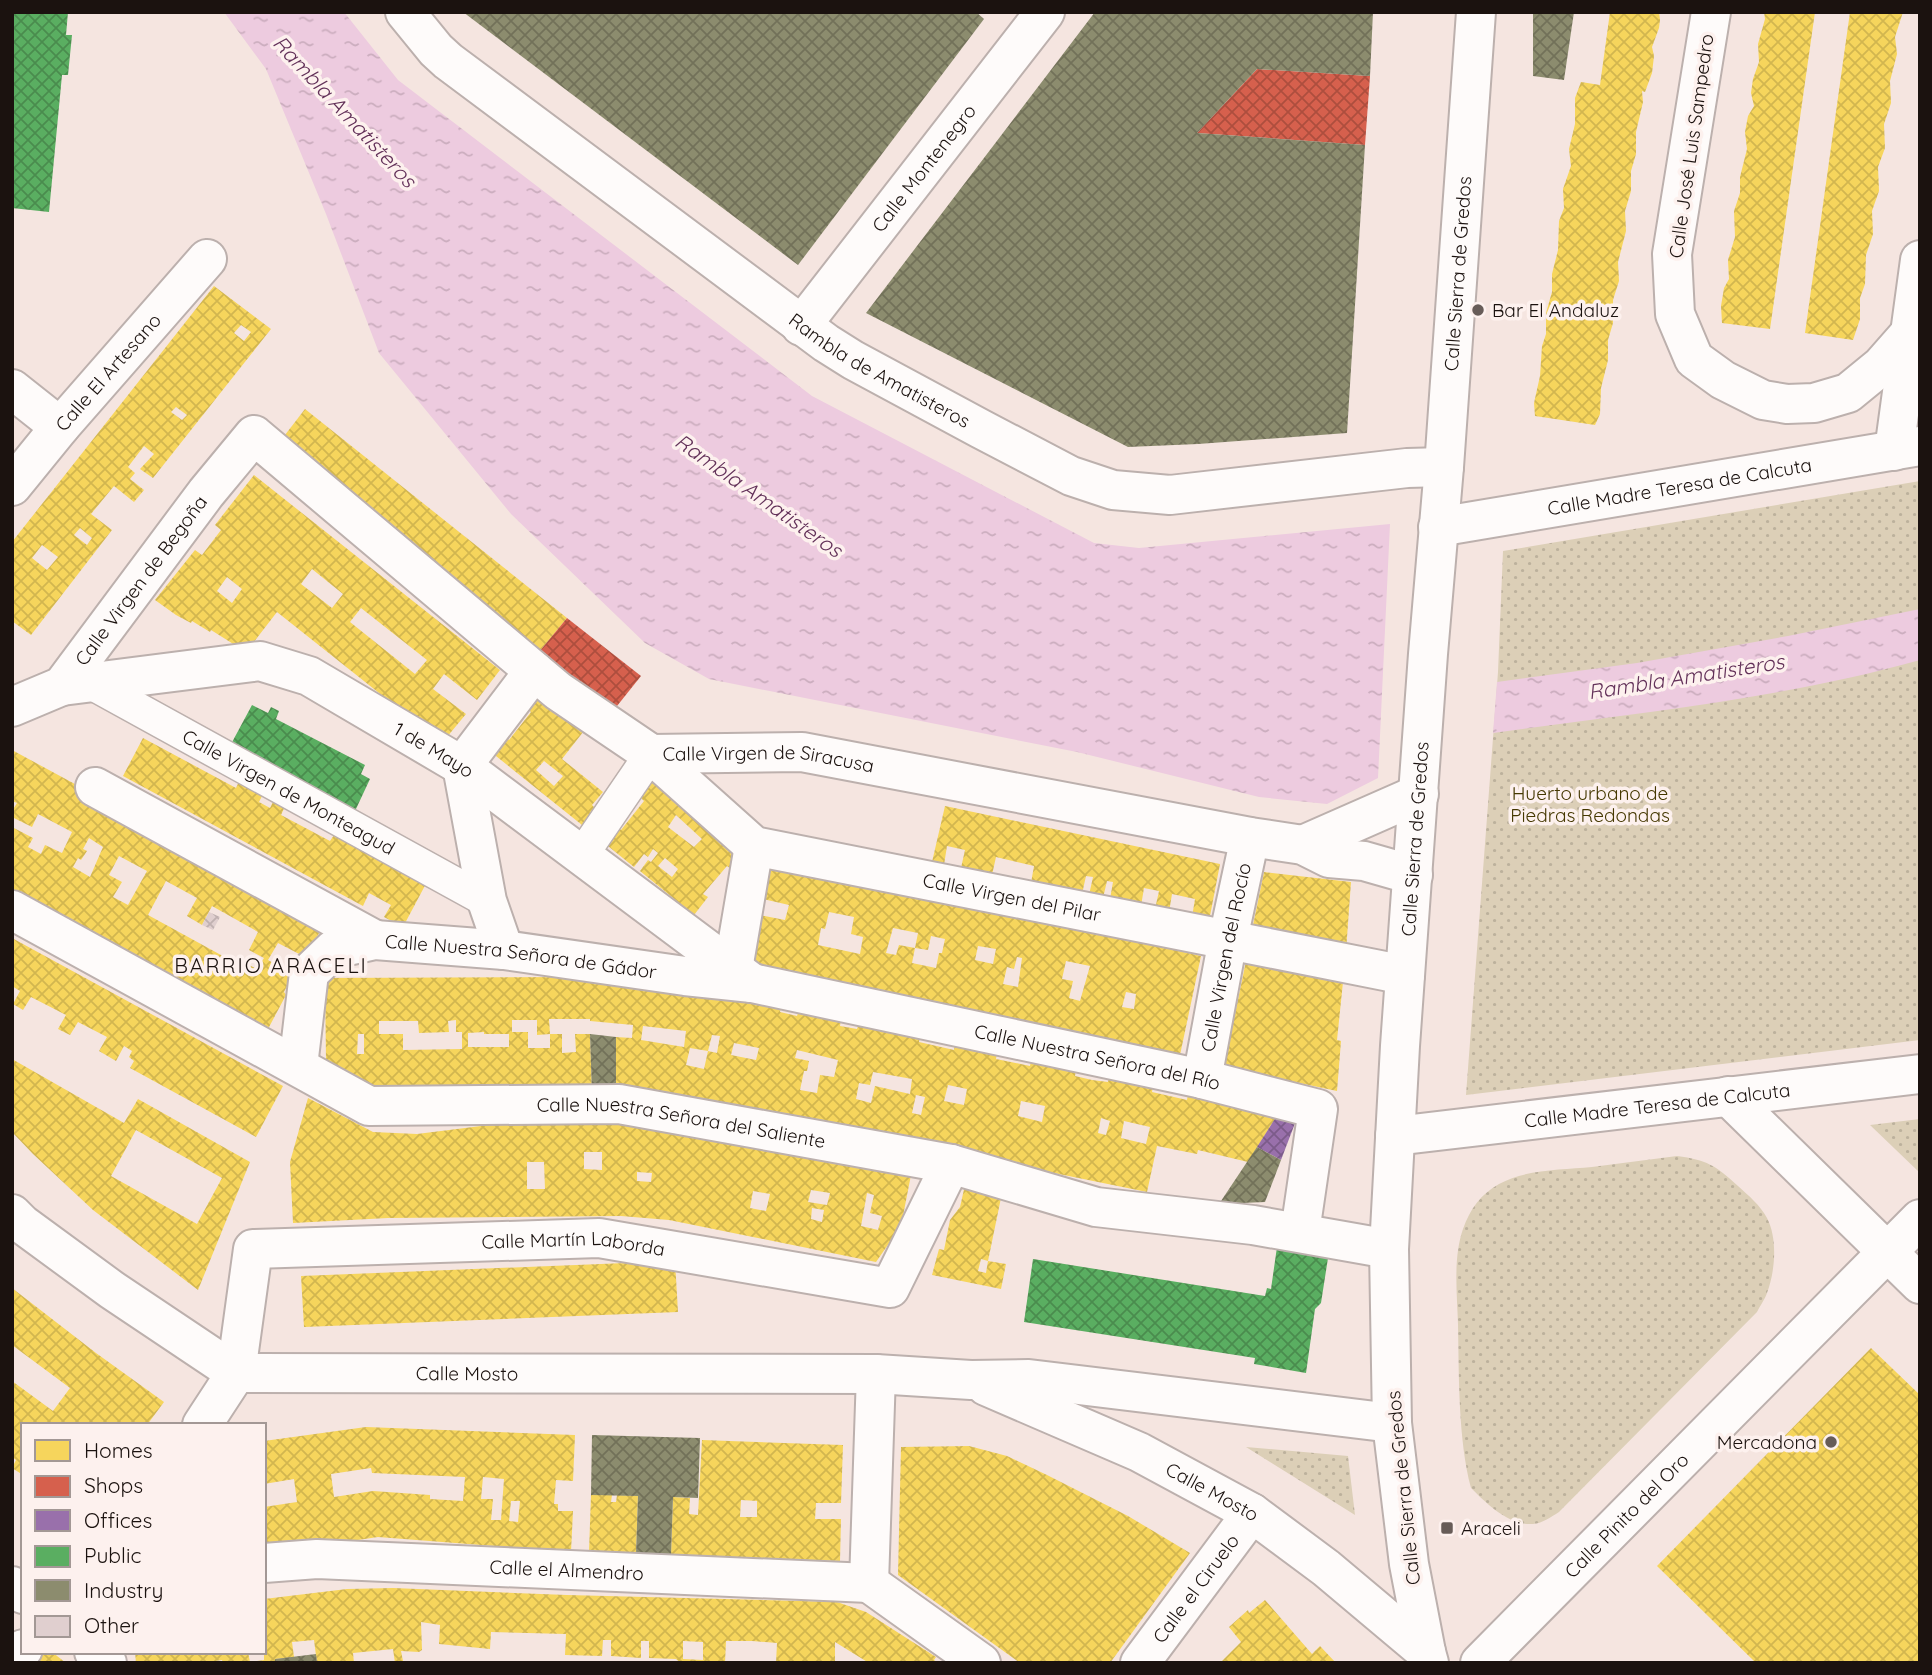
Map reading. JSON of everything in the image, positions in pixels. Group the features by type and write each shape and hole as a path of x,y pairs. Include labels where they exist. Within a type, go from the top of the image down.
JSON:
{"street":[{"name":"Rambla de Amatisteros","path":"405,12 436,51 448,61 801,326 853,360 1071,476 1113,490 1170,495 1406,468 1444,467"},
{"name":"Calle Montenegro","path":"801,326 1045,12"},
{"name":"Calle Sierra de Gredos","path":"1428,1658 1409,1564 1392,1423 1389,1249 1405,975 1476,12"},
{"name":"Calle José Luis Sampedro","path":"1711,12 1672,254 1675,314 1694,359 1723,380 1763,400 1787,404 1814,402 1847,393 1881,366 1910,333"},
{"name":"Calle El Artesano","path":"12,486 207,259"},
{"path":"1907,448 1910,333 1920,260"},
{"path":"12,390 60,428"},
{"name":"Calle Virgen de Siracusa","path":"254,435 558,691 651,754 802,752 1303,845 1329,858 1364,861 1413,875"},
{"name":"Calle Virgen de Begoña","path":"12,708 75,684 206,493 254,435"},
{"name":"Calle Madre Teresa de Calcuta","path":"1438,527 1907,448"},
{"name":"1 de Mayo","path":"75,684 260,660 309,676 462,766 743,976"},
{"path":"504,950 486,901 462,766 534,671"},
{"name":"Calle Virgen de Monteagud","path":"75,684 486,901"},
{"path":"582,855 651,754 754,846 743,976"},
{"path":"95,787 375,940"},
{"path":"1303,845 1419,794"},
{"name":"Calle Virgen del Rocío","path":"1202,1079 1250,837"},
{"name":"Calle Virgen del Pilar","path":"754,846 1405,975"},
{"name":"Calle Nuestra Señora del Saliente","path":"12,910 369,1106 619,1104 951,1164 1096,1207 1253,1225 1389,1249"},
{"name":"Calle Nuestra Señora de Gádor","path":"298,1066 309,973 334,949 375,940 504,950 685,976 743,976"},
{"name":"Calle Nuestra Señora del Río","path":"743,976 1202,1079 1318,1109 1300,1233"},
{"name":"Calle Madre Teresa de Calcuta","path":"1395,1136 1920,1074"},
{"path":"1728,1096 1920,1284"},
{"name":"Calle Martín Laborda","path":"236,1373 253,1249 599,1238 890,1288 951,1164"},
{"path":"12,1213 112,1290 236,1373 203,1423"},
{"name":"Calle Pinito del Oro","path":"1480,1663 1920,1219"},
{"name":"Calle Mosto","path":"236,1373 876,1374 971,1380 1029,1379 1392,1423"},
{"path":"876,1374 869,1583 981,1663"},
{"name":"Calle Mosto","path":"971,1380 1139,1452 1252,1513 1326,1568 1428,1658"},
{"name":"Calle el Ciruelo","path":"1140,1663 1252,1513"},
{"name":"Calle el Almendro","path":"266,1563 317,1559 869,1583"}],"green space":[{"name":"Huerto urbano de Piedras Redondas","path":"1920,481 1920,1040 1466,1095 1498,672 1503,551"},
{"path":"1920,1119 1920,1173 1870,1125"},
{"path":"1677,1156 1696,1159 1717,1168 1764,1213 1774,1245 1772,1275 1766,1295 1757,1312 1559,1512 1547,1520 1533,1524 1515,1521 1499,1512 1471,1488 1467,1469 1460,1407 1456,1276 1460,1240 1466,1222 1487,1192 1521,1175"},
{"path":"1246,1447 1348,1456 1355,1515"}],"water":[{"name":"Rambla Amatisteros","path":"224,12 344,12 398,80 812,396 1094,543 1139,548 1390,524 1378,778 1327,804 1259,797 1077,752 709,679 645,643 511,514 379,353 326,214 266,69"},
{"name":"Rambla Amatisteros","path":"1920,609 1920,660 1868,674 1762,695 1493,733 1497,682 1637,663"}],"building: Homes":[{"path":"1610,12 1659,12 1660,20 1652,47 1652,73 1645,92 1642,91 1643,102 1636,132 1631,191 1625,211 1626,231 1618,262 1619,281 1613,300 1608,360 1601,388 1600,414 1595,425 1535,416 1534,403 1546,334 1546,313 1552,292 1552,274 1558,250 1559,221 1564,208 1563,189 1571,166 1569,149 1575,124 1575,98 1581,82 1600,85"},
{"path":"1764,12 1815,12 1770,329 1722,323 1721,306 1724,288 1729,279 1728,260 1735,237 1734,211 1740,193 1740,177 1747,149 1745,132 1748,116 1754,106 1751,93 1759,62 1758,44 1765,19"},
{"path":"1850,12 1903,12 1895,37 1897,54 1890,81 1891,103 1884,124 1885,148 1878,167 1879,191 1872,211 1873,234 1866,255 1860,319 1853,340 1805,333"},
{"path":"214,286 271,329 153,478 140,469 154,454 144,446 128,467 135,473 130,479 144,490 134,502 114,486 91,514 112,530 31,635 12,621 12,542","holes":["241,325 251,332 244,341 234,333","176,407 187,415 182,420 171,412","80,528 92,538 87,545 74,535","42,545 58,557 47,570 32,558"]},
{"path":"305,409 567,618 539,652 278,444"},
{"path":"254,475 500,670 477,700 444,674 433,689 466,714 442,743 277,612 246,652 211,630 210,632 176,615 155,600 195,550 202,555 221,530 215,525","holes":["312,569 343,594 332,608 301,584","227,577 242,589 232,603 217,591","361,608 427,660 415,674 350,622"]},
{"path":"540,690 587,727 562,759 603,792 592,805 595,808 582,825 491,752 504,736 509,740 531,712 526,707","holes":["544,761 563,776 554,786 536,770"]},
{"path":"143,738 236,788 241,777 265,790 259,802 270,808 276,796 287,802 281,815 330,841 338,829 429,878 403,927 384,917 391,905 369,893 363,906 123,776"},
{"path":"12,750 326,920 307,956 278,943 268,960 293,974 284,992 286,995 268,1029 12,891 12,827 33,838 28,847 41,854 45,845 62,853 72,832 38,814 32,827 12,817 17,803 12,801","holes":["89,838 103,847 90,877 73,867 78,858 81,860 87,851 83,849","119,856 147,871 128,905 113,897 122,882 109,875","166,881 197,898 187,916 202,925 212,906 258,932 249,950 264,958 257,969 243,962 241,966 148,915"]},
{"path":"653,781 744,852 731,869 727,866 703,894 708,897 694,915 640,871 648,860 651,862 658,853 653,849 648,857 644,854 634,867 603,842 616,825 621,830 644,801 640,797","holes":["676,815 702,839 694,847 668,827","665,858 678,869 672,877 658,866"]},
{"path":"945,806 1220,864 1209,921 1192,917 1195,899 1172,894 1169,912 1155,909 1159,891 1144,888 1141,906 1110,899 1113,882 1107,881 1103,898 1089,895 1093,877 1086,876 1082,894 1031,883 1034,866 996,857 992,875 961,868 965,850 947,846 944,865 932,862"},
{"path":"771,859 1141,943 1142,937 1180,945 1179,951 1201,956 1180,1055 747,970 759,915 785,920 789,905 763,899","holes":["829,912 854,917 851,934 863,937 860,954 818,945 821,928 825,929","893,928 918,933 915,948 899,945 896,955 886,953","931,936 945,939 936,968 912,963 915,948 928,950","978,946 996,949 993,964 975,960","1017,957 1022,958 1018,987 1003,984 1007,967 1014,969","1066,961 1090,966 1080,1001 1069,998 1073,981 1062,979","1126,992 1136,994 1134,1009 1122,1007"]},
{"path":"1264,872 1351,882 1346,951 1252,930"},
{"path":"12,938 283,1086 256,1137 130,1068 134,1061 129,1057 132,1051 124,1046 116,1061 99,1051 107,1037 78,1022 70,1035 58,1029 66,1015 31,997 23,1010 13,1004 20,991 12,986"},
{"path":"1246,961 1343,982 1337,1040 1341,1041 1337,1091 1224,1067"},
{"path":"594,977 720,993 781,1006 780,1012 797,1016 799,1010 841,1019 840,1026 857,1029 859,1023 920,1036 919,1042 954,1050 955,1044 997,1053 996,1059 1030,1066 1031,1060 1076,1070 1075,1076 1092,1080 1108,1082 1109,1077 1153,1087 1152,1092 1187,1100 1188,1094 1278,1114 1248,1162 1198,1150 1197,1154 1157,1146 1147,1192 662,1093 616,1093 616,1037 632,1038 633,1025 590,1019 549,1019 550,1034 562,1034 562,1053 576,1052 575,1034 590,1034 592,1094 386,1093 326,1060 325,978","holes":["456,1020 456,1032 462,1032 462,1049 403,1050 403,1034 379,1034 379,1021 418,1021 419,1033 449,1032 448,1021","512,1020 537,1020 537,1035 550,1034 550,1048 528,1048 528,1032 512,1032","643,1026 686,1031 684,1047 641,1040","468,1033 509,1034 509,1047 468,1047","358,1034 364,1034 364,1054 357,1054","712,1035 720,1036 717,1053 708,1051","734,1043 759,1048 756,1060 731,1055","690,1048 708,1051 704,1069 686,1065","797,1050 838,1060 834,1077 820,1075 817,1093 800,1090 809,1061 795,1058","873,1072 912,1079 910,1094 875,1086 871,1103 856,1099 859,1083 870,1085","948,1085 967,1089 964,1105 944,1101","916,1095 925,1097 921,1115 912,1113","1021,1101 1045,1106 1042,1122 1018,1116","1101,1118 1110,1121 1106,1135 1098,1133","1124,1121 1150,1127 1146,1144 1121,1138"]},
{"path":"12,1059 124,1123 138,1099 250,1162 198,1290 93,1210 12,1132","holes":["136,1130 222,1178 197,1224 111,1176"]},
{"path":"308,1098 373,1132 417,1134 505,1123 621,1122 911,1175 901,1226 876,1262 669,1220 621,1216 388,1218 293,1223 290,1162","holes":["584,1152 602,1152 602,1170 584,1169","527,1162 544,1162 545,1189 527,1189","637,1172 652,1173 651,1182 637,1181","811,1190 830,1193 827,1205 808,1202","753,1191 770,1194 766,1211 750,1208","867,1193 874,1195 870,1213 882,1216 878,1230 861,1226","812,1208 824,1210 822,1222 811,1219"]},
{"path":"965,1185 1002,1193 988,1261 1006,1264 1001,1289 932,1275 939,1249 944,1250 950,1220 960,1207","holes":["981,1259 988,1261 986,1273 978,1271"]},
{"path":"675,1261 678,1312 304,1327 301,1276"},
{"path":"12,1288 164,1402 148,1423 21,1423 21,1474 12,1468 16,1460 12,1457 12,1381 53,1411 70,1388 12,1345"},
{"path":"1871,1348 1920,1395 1920,1663 1756,1663 1657,1566"},
{"path":"366,1427 575,1435 573,1481 556,1480 554,1504 558,1504 558,1511 573,1511 571,1552 378,1537 266,1554 266,1507 297,1502 294,1479 266,1484 266,1441","holes":["371,1468 372,1473 465,1477 463,1501 430,1499 430,1495 373,1491 334,1497 331,1474","483,1477 504,1479 501,1520 491,1520 493,1499 481,1499","511,1501 520,1501 518,1522 509,1521"]},
{"path":"702,1440 843,1445 841,1503 816,1503 815,1519 841,1519 840,1561 671,1555 673,1497 690,1498 689,1514 698,1515","holes":["741,1500 757,1501 757,1517 740,1517"]},
{"path":"969,1446 1007,1456 1047,1475 1128,1516 1190,1553 1110,1663 1020,1663 898,1575 901,1447"},
{"path":"591,1495 612,1495 611,1502 616,1502 617,1495 638,1496 636,1554 589,1552"},
{"path":"393,1588 837,1602 866,1612 936,1657 934,1660 938,1663 869,1663 835,1642 835,1663 776,1663 777,1643 752,1641 726,1641 725,1663 681,1663 676,1659 649,1658 649,1641 641,1641 641,1658 611,1656 611,1640 603,1640 602,1656 565,1655 566,1634 491,1632 490,1649 439,1644 440,1625 421,1622 422,1650 401,1651 403,1661 398,1663 395,1663 393,1649 353,1653 354,1663 317,1663 314,1640 292,1642 294,1657 275,1659 275,1663 258,1663 257,1661 264,1660 266,1654 266,1599 347,1589","holes":["683,1641 703,1642 703,1660 683,1659"]},
{"path":"1265,1600 1312,1654 1320,1646 1336,1663 1220,1663 1241,1642 1229,1627 1248,1610 1249,1613"},
{"path":"32,1654 55,1654 66,1663 25,1663"},
{"path":"135,1654 248,1654 250,1662 223,1663 222,1660 204,1663 136,1663"}],"building: Shops":[{"path":"1257,69 1370,76 1365,145 1197,133"},
{"path":"567,618 641,676 613,711 539,652"}],"building: Offices":[{"path":"1278,1114 1297,1118 1281,1160 1257,1147"}],"building: Public":[{"path":"12,12 68,12 66,35 72,35 68,75 62,75 49,212 12,208"},
{"path":"252,705 268,713 271,707 279,711 276,719 365,765 361,774 370,779 355,811 230,746"},
{"path":"1277,1247 1328,1258 1321,1303 1315,1309 1306,1373 1254,1364 1255,1358 1024,1322 1033,1259 1265,1296 1267,1288 1271,1289"}],"building: Industry":[{"path":"463,12 976,12 984,19 798,265"},
{"path":"1095,12 1373,12 1370,76 1257,69 1197,133 1365,145 1347,433 1128,447 866,313"},
{"path":"1533,12 1574,12 1564,80 1533,76"},
{"path":"590,1034 616,1037 616,1093 592,1094"},
{"path":"1257,1147 1281,1160 1265,1202 1219,1204"},
{"path":"592,1435 700,1438 698,1498 673,1497 671,1555 636,1554 638,1496 591,1495"},
{"path":"316,1654 317,1663 275,1663 275,1659"}],"building: Other":[{"path":"209,912 220,917 213,930 202,925"}],"place":[{"name":"Bar El Andaluz","path":"1478,310"},
{"name":"Mercadona","path":"1831,1442"},
{"name":"Araceli","path":"1447,1528"}],"district":[{"name":"BARRIO ARACELI","path":"271,965"}]}
